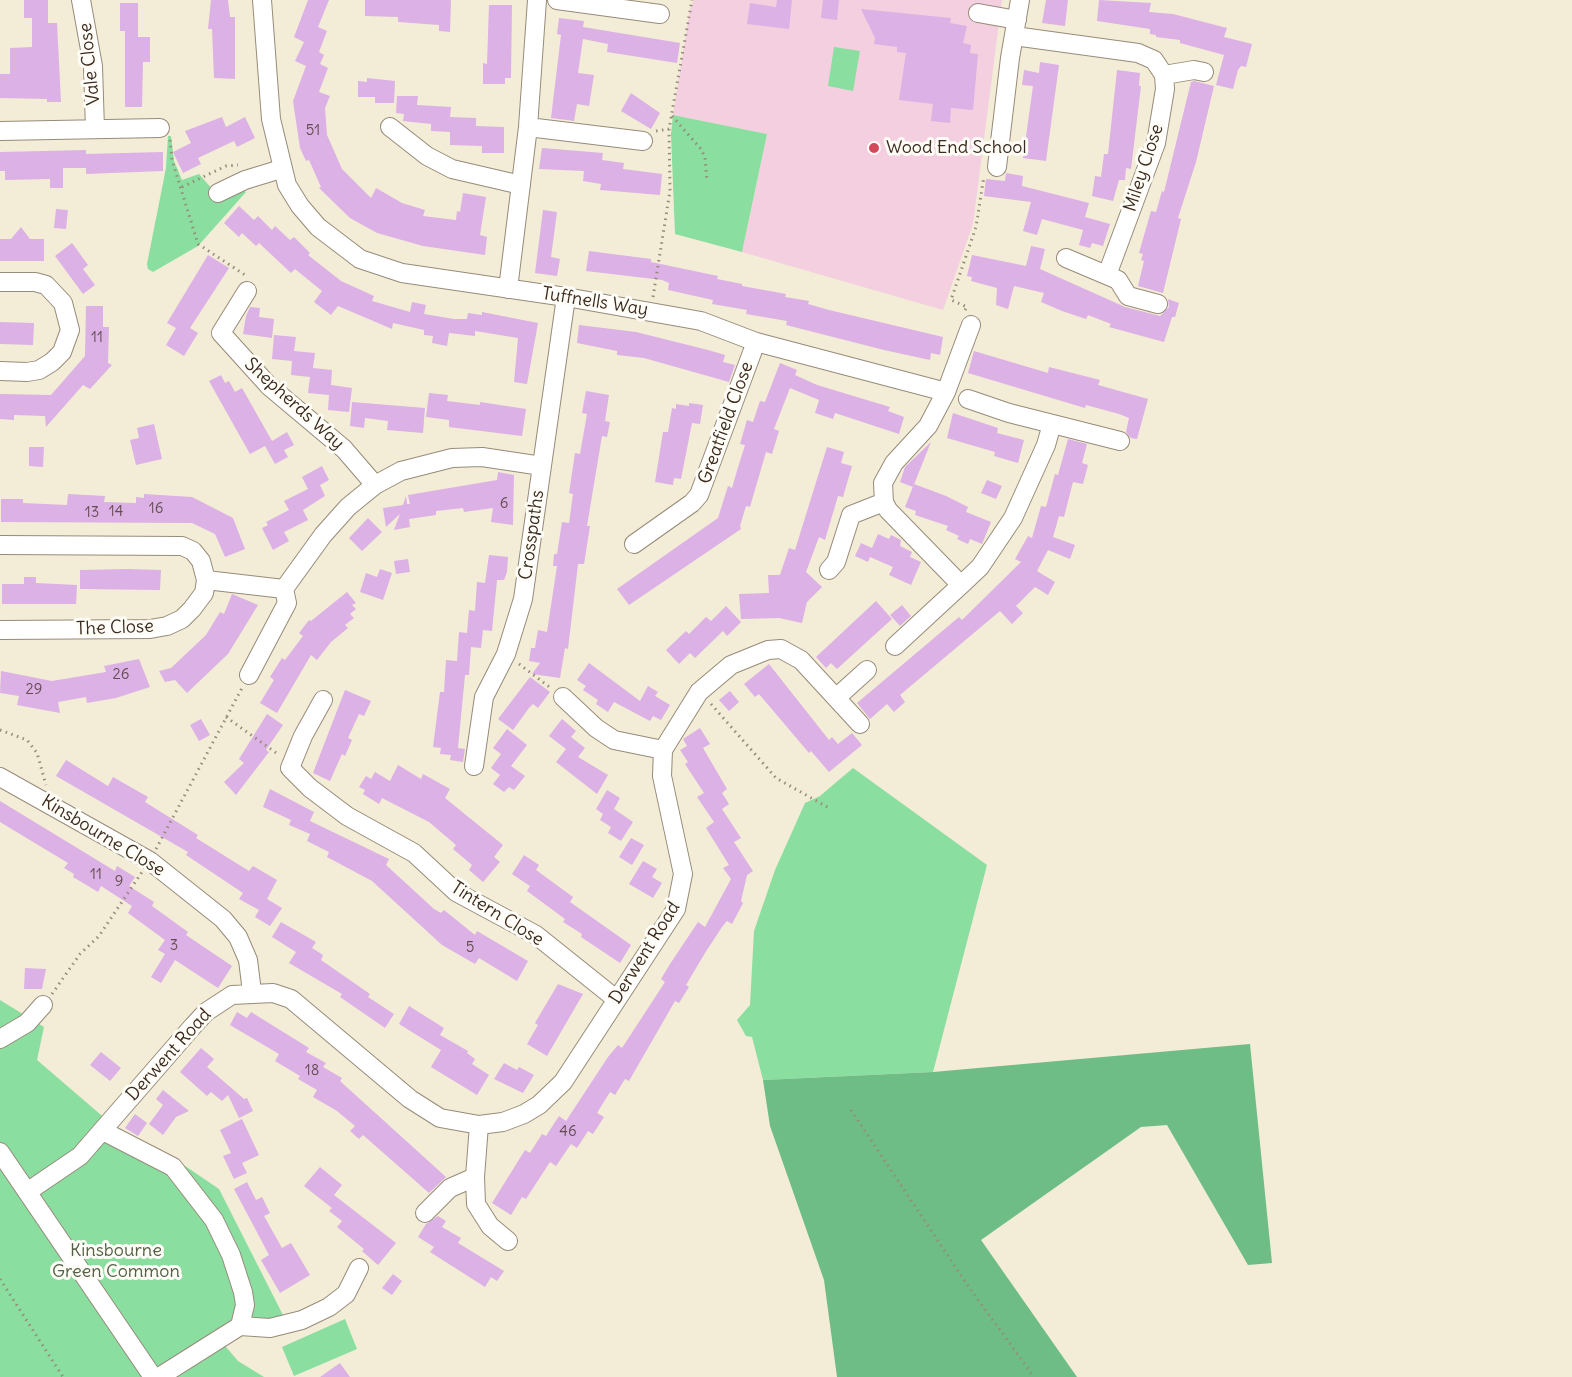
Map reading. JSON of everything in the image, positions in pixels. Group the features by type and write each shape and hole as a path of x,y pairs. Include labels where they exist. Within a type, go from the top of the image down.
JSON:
{"street":[{"name":"Vale Close","path":"81,0 92,57 95,129"},
{"name":"Tuffnells Way","path":"262,0 271,119 281,169 300,206 318,227 360,259 402,273 566,297 701,321 756,342 946,392"},
{"path":"508,289 528,127 537,0"},
{"path":"557,0 660,14"},
{"path":"991,167 1020,0"},
{"path":"978,13 1016,28 1138,53 1154,60 1164,75 1184,70 1204,72"},
{"name":"Miley Close","path":"1107,275 1156,143 1165,89 1164,75"},
{"path":"390,127 427,156 452,169 521,185"},
{"path":"528,127 643,141"},
{"name":"Vale Close","path":"0,131 160,128"},
{"path":"218,193 245,180 281,169"},
{"path":"1066,258 1118,280 1128,296 1158,304"},
{"path":"0,282 35,282 46,285 63,303 70,330 62,352 39,370 27,372 0,370"},
{"name":"Shepherds Way","path":"247,291 221,333 293,408 344,449 375,485"},
{"name":"Crosspaths","path":"474,766 484,697 506,654 523,599 566,297"},
{"path":"961,585 884,502 883,483 886,474 928,426 946,392 972,325"},
{"name":"Greatfield Close","path":"634,544 692,503 699,495 756,342"},
{"path":"968,399 1009,413 1120,441"},
{"path":"895,646 980,567 1013,518 1046,445 1052,424"},
{"path":"249,675 287,603 284,589 323,535 348,507 375,485 401,471 452,458 482,458 542,466"},
{"path":"829,570 836,562 851,515 884,502"},
{"path":"0,545 182,546 193,551 201,561 206,580 284,589"},
{"name":"The Close","path":"0,630 150,629 167,626 182,620 192,609 204,593 206,580"},
{"path":"563,697 596,728 614,740 663,750 699,692 731,665 760,652 781,649 801,660 860,724"},
{"path":"836,698 864,673"},
{"path":"290,768 303,736 323,700"},
{"name":"Derwent Road","path":"27,1192 80,1156 206,1012 232,995 252,992 273,993 291,999 426,1110 456,1122 479,1125 503,1122 524,1114 552,1094 676,909 681,892 681,858 664,786 663,750"},
{"name":"Tintern Close","path":"290,768 331,806 414,852 456,892 536,935 616,999"},
{"name":"Kinsbourne Close","path":"0,777 52,804 150,861 223,919 238,937 248,960 252,992"},
{"path":"0,1039 27,1023 43,1005"},
{"path":"479,1125 474,1177 476,1204 481,1215 508,1241"},
{"path":"103,1131 173,1167 214,1220 231,1255 243,1292 245,1305 240,1326"},
{"path":"0,1152 153,1377"},
{"path":"425,1214 450,1188 474,1177"},
{"path":"159,1377 240,1326 270,1328 302,1320 320,1311 346,1294 359,1268"}],"path":[{"path":"651,311 670,191 671,116 692,0"},
{"path":"671,116 680,122 685,134 701,149 705,157 707,182"},
{"path":"160,128 169,135 172,160 198,244 245,275 242,284 247,291"},
{"path":"972,325 962,318 967,306 951,300 976,227 991,167"},
{"path":"506,654 563,697"},
{"path":"699,692 776,778 829,808"},
{"path":"226,716 282,757 290,768"},
{"path":"0,730 27,740 37,753 52,804"},
{"path":"850,1110 968,1286 1034,1377"},
{"path":"0,1279 63,1377"}],"shaded area":[{"name":"Wood End School","path":"694,0 1002,0 973,224 943,310 742,252 767,134 673,115 690,9"}],"green space":[{"path":"834,47 860,51 853,91 828,86"},
{"path":"673,115 767,134 742,252 675,234 671,134"},
{"path":"168,136 171,136 174,161 182,180 199,174 214,191 229,183 246,192 198,246 153,272 148,269 147,264 166,168"},
{"path":"853,768 987,865 933,1072 763,1080 752,1037 746,1036 737,1020 750,1005 754,931 775,870 805,803 820,796"},
{"name":"Kinsbourne Green Common","path":"0,1000 44,1027 37,1060 136,1145 166,1153 219,1189 285,1319 220,1340 238,1361 264,1377 0,1377"},
{"path":"1250,1044 1272,1263 1248,1265 1167,1125 1141,1127 981,1240 1077,1377 837,1377 824,1280 770,1126 763,1080 933,1072"},
{"path":"345,1319 357,1349 294,1376 282,1347"}],"building":[{"path":"24,0 48,0 48,23 57,23 61,102 47,102 47,99 0,98 0,74 10,74 10,48 32,47 32,18 24,18"},
{"path":"211,0 228,0 230,17 235,17 235,79 214,78 212,29 208,29"},
{"path":"308,0 329,0 318,27 327,31 319,52 324,55 320,64 328,68 319,92 330,96 325,108 327,135 342,169 371,198 376,188 402,203 425,210 423,216 456,220 457,211 460,212 463,193 486,197 480,235 487,237 485,255 423,246 377,233 350,218 319,188 321,187 309,160 306,161 300,148 293,101 306,66 295,61 304,42 294,37"},
{"path":"365,0 451,0 450,32 439,31 439,25 398,22 398,17 365,16"},
{"path":"777,0 792,0 789,29 747,24 750,3 776,7"},
{"path":"823,0 839,0 837,20 821,18"},
{"path":"1046,0 1068,0 1065,26 1042,23"},
{"path":"1099,0 1151,3 1149,12 1173,14 1227,28 1224,37 1252,44 1246,67 1241,66 1238,70 1233,89 1216,85 1224,55 1180,43 1180,40 1156,37 1150,34 1150,29 1097,21"},
{"path":"120,3 138,3 138,37 150,37 150,62 143,62 142,107 125,107 125,31 120,31"},
{"path":"489,5 512,5 511,78 505,78 505,84 483,84 483,63 487,64"},
{"path":"861,9 951,18 950,23 967,26 963,43 971,45 970,53 978,54 973,110 951,108 950,123 931,121 933,104 899,100 906,53 897,52 897,47 874,44 875,38"},
{"path":"559,18 584,21 583,27 680,43 677,63 607,52 608,44 583,39 578,73 594,75 589,106 577,104 574,121 551,118 561,35 557,34"},
{"path":"1040,62 1059,65 1046,161 1023,158 1033,86 1022,85 1024,70 1039,73"},
{"path":"1117,70 1140,73 1139,86 1141,86 1131,169 1126,168 1125,180 1119,180 1113,201 1092,196 1095,176 1101,177 1104,154 1108,154"},
{"path":"367,78 395,81 394,103 375,103 375,97 358,97 358,81 367,82"},
{"path":"1191,82 1214,86 1196,162 1178,218 1181,219 1163,293 1138,286 1144,261 1141,260 1143,254 1139,253 1151,211 1156,212 1162,191 1164,192"},
{"path":"631,93 660,113 651,129 621,111"},
{"path":"397,96 418,96 417,105 451,107 450,117 476,118 476,126 504,127 504,153 482,153 482,146 450,145 450,132 431,131 431,124 403,121 404,114 396,113"},
{"path":"222,117 226,127 245,117 255,138 237,147 234,141 198,158 201,164 183,173 173,152 191,143 185,131"},
{"path":"542,148 603,153 602,160 624,163 623,169 662,174 660,195 600,190 601,184 583,181 584,171 539,169"},
{"path":"86,150 86,154 163,152 163,171 86,174 86,168 63,168 63,188 50,188 50,179 5,180 5,171 0,171 0,152"},
{"path":"1006,173 1023,176 1022,186 1089,203 1085,217 1110,224 1103,246 1092,243 1090,248 1079,245 1083,230 1042,219 1037,235 1023,231 1031,202 984,196 986,179 1005,181"},
{"path":"239,206 254,220 258,216 272,230 275,226 290,240 294,237 310,253 308,255 341,281 374,296 372,301 410,312 412,302 426,305 424,314 454,319 467,319 468,313 482,315 482,312 538,323 527,384 514,382 518,338 475,331 475,336 449,333 447,346 432,343 433,336 424,335 424,330 393,323 392,329 338,306 331,315 314,302 322,291 295,269 291,273 259,243 256,246 242,233 239,237 224,223"},
{"path":"56,209 68,210 66,229 54,228"},
{"path":"543,210 557,212 551,257 560,259 557,276 535,273"},
{"path":"21,227 30,239 44,239 44,261 0,261 0,239 11,239"},
{"path":"72,243 88,265 83,269 95,285 83,294 55,256"},
{"path":"1031,246 1045,249 1040,269 1125,307 1160,316 1169,307 1168,299 1179,303 1164,342 1109,327 1111,324 1088,315 1086,319 1062,311 1041,302 1044,293 1014,286 1008,309 996,305 997,288 971,281 972,277 967,276 972,255 1026,266"},
{"path":"589,251 651,259 651,262 718,276 717,279 742,284 742,286 786,294 785,297 809,301 808,304 829,310 943,337 940,355 931,353 930,360 786,325 787,321 746,314 747,310 712,304 713,300 668,290 669,283 662,280 586,271"},
{"path":"208,255 229,268 190,328 198,333 184,356 166,345 176,328 167,323"},
{"path":"86,306 103,306 103,327 109,327 108,363 112,365 90,389 83,385 46,427 45,416 14,415 14,420 0,419 0,394 51,395 85,356"},
{"path":"250,307 260,308 259,317 274,319 272,338 243,334"},
{"path":"0,322 34,323 33,345 0,344"},
{"path":"579,325 636,332 708,350 725,355 723,362 735,365 729,382 644,358 617,355 617,351 577,343"},
{"path":"274,335 296,337 294,351 315,353 313,368 332,370 331,385 352,388 349,412 328,410 329,395 308,393 310,377 291,375 292,361 272,359"},
{"path":"974,351 1048,373 1049,367 1100,380 1098,385 1148,399 1137,439 1131,438 1126,432 1129,418 1119,414 1086,405 1085,408 968,373"},
{"path":"780,363 797,370 795,375 817,385 890,407 888,411 904,417 899,434 835,413 833,419 815,413 819,400 790,388 774,429 779,431 772,454 766,452 750,507 746,506 741,529 629,605 617,589 718,518 728,486 732,488 745,445 740,444 747,420 753,422 760,401 765,402"},
{"path":"221,375 225,383 229,381 235,392 242,388 272,441 287,432 294,445 284,450 288,457 275,464 265,446 250,454 209,381"},
{"path":"586,391 609,395 605,421 610,422 607,437 602,436 587,526 590,526 584,564 578,564 568,649 565,648 560,678 532,674 540,663 529,661 531,648 535,648 538,630 547,632 557,566 553,566 554,554 557,554 562,522 569,523 573,494 569,493 575,453 580,454 587,414 582,413"},
{"path":"429,393 448,395 447,401 480,405 480,402 526,409 522,436 449,427 449,420 426,417"},
{"path":"352,402 425,408 423,433 387,430 388,421 365,418 364,428 350,426"},
{"path":"689,403 703,405 700,424 692,423 681,479 674,478 673,485 655,482 663,432 668,432 672,408 676,409 676,404 689,406"},
{"path":"953,413 998,428 997,433 1024,440 1018,463 994,456 995,452 947,438"},
{"path":"154,424 162,459 136,465 130,440 139,438 137,428"},
{"path":"1068,439 1087,444 1082,463 1088,465 1083,484 1073,482 1064,517 1059,516 1053,537 1075,545 1070,559 1048,550 1037,571 1055,582 1048,595 1035,587 1016,606 1023,613 1012,624 1000,611 900,695 905,702 894,712 887,704 870,719 857,703 959,617 962,620 1021,562 1015,559 1028,536 1032,538 1041,506 1046,507"},
{"path":"931,442 913,487 900,482 905,467"},
{"path":"29,447 44,447 43,467 29,466"},
{"path":"827,447 844,452 841,463 852,466 843,497 838,496 825,540 819,537 806,572 822,587 807,602 802,623 779,618 741,619 739,594 769,593 768,575 780,575 789,548 795,550"},
{"path":"322,466 329,480 320,485 325,496 303,510 308,520 284,532 289,541 273,550 262,528 268,525 266,522 289,510 284,501 308,489 302,477"},
{"path":"498,472 514,475 513,525 491,522 493,508 464,512 463,508 436,511 436,515 409,519 410,527 394,530 400,514 386,527 383,508 403,505 406,496 407,504 410,504 408,495 497,480"},
{"path":"987,480 1002,486 996,499 981,493"},
{"path":"914,484 946,496 968,507 966,512 991,522 982,544 970,539 968,544 957,539 959,536 946,530 948,526 915,515 916,511 905,507"},
{"path":"68,494 105,496 104,502 136,503 136,497 144,498 144,494 192,497 233,518 245,549 225,557 215,534 192,523 1,522 1,499 23,499 23,503 67,505"},
{"path":"368,518 382,532 362,551 349,538"},
{"path":"878,534 889,539 891,535 901,540 900,546 912,552 910,557 921,562 911,585 889,575 893,567 870,557 868,562 855,556 861,543 872,548"},
{"path":"489,555 508,557 507,572 504,580 497,580 492,631 483,630 481,648 471,647 469,675 465,675 458,748 465,749 463,762 450,760 451,755 440,754 441,748 433,747 440,692 444,692 446,660 457,661 459,632 467,633 469,610 475,611 477,582 485,583"},
{"path":"408,559 410,572 396,574 394,561"},
{"path":"380,569 392,573 383,600 360,592 366,573 377,577"},
{"path":"80,570 161,570 160,590 80,589"},
{"path":"24,577 36,577 36,583 77,585 76,604 2,604 2,584 24,584"},
{"path":"347,592 356,603 352,605 356,609 350,614 354,618 345,625 348,628 331,642 317,660 311,655 277,713 260,703 274,680 270,677 282,658 285,660 303,636 299,633 309,620 311,621"},
{"path":"232,594 258,605 228,654 187,693 175,680 165,682 159,671 171,668 206,635 220,612 224,614"},
{"path":"876,601 892,619 837,669 831,663 826,668 816,657"},
{"path":"902,605 911,616 900,626 890,615"},
{"path":"726,606 741,622 727,636 723,631 695,658 690,653 679,664 666,650 686,631 689,634 706,617 711,621"},
{"path":"139,659 150,687 116,698 87,703 86,697 58,702 60,713 17,705 19,696 0,693 1,671 52,681 106,672 104,666"},
{"path":"589,663 640,701 648,686 658,692 655,696 670,705 661,720 653,716 650,721 614,702 608,712 596,704 598,700 583,690 586,686 577,680"},
{"path":"769,664 829,740 832,737 838,744 852,733 862,745 829,772 811,751 809,753 759,694 755,697 744,684"},
{"path":"530,677 550,692 538,708 533,704 529,708 513,730 498,719"},
{"path":"345,690 371,701 364,716 359,714 348,738 352,740 345,756 342,754 330,781 313,773"},
{"path":"730,691 739,702 729,711 719,700"},
{"path":"267,714 283,725 266,750 269,752 236,795 224,782 244,763 239,759"},
{"path":"201,719 210,735 199,741 190,725"},
{"path":"562,719 576,731 571,737 585,748 578,757 608,775 597,794 556,762 566,749 549,736"},
{"path":"700,728 710,744 703,748 727,789 722,793 729,804 722,809 741,838 734,842 753,871 747,875 741,901 743,903 732,924 727,921 705,953 686,985 689,987 679,1003 675,1001 629,1081 625,1079 615,1095 610,1092 597,1113 604,1117 593,1134 588,1131 577,1148 571,1144 556,1166 550,1162 526,1199 522,1197 511,1215 492,1203 525,1150 530,1153 542,1134 546,1136 559,1116 566,1121 608,1057 618,1045 622,1048 665,982 661,979 670,964 698,922 705,927 731,879 723,868 729,865 706,828 714,822 697,797 704,793 685,764 688,762 680,750 687,746 683,739"},
{"path":"507,729 527,745 511,766 525,776 514,790 509,787 504,792 493,784 500,775 491,768 501,754 493,748"},
{"path":"66,760 108,786 113,777 148,797 145,802 198,835 196,838 249,871 253,866 277,880 267,899 282,908 270,926 255,917 259,910 239,899 243,893 186,855 188,852 56,776"},
{"path":"398,765 421,779 423,774 450,789 445,798 503,845 494,857 500,862 483,882 469,870 472,865 453,849 456,845 429,822 382,798 379,804 363,794 365,790 359,787 366,776 371,779 375,772 390,781"},
{"path":"270,789 314,812 310,821 389,859 386,865 434,909 441,913 444,910 475,935 477,931 528,961 517,981 479,958 475,964 442,945 372,881 327,857 329,852 307,841 310,834 289,825 291,820 263,807"},
{"path":"607,790 620,798 614,809 633,822 621,841 608,833 611,827 600,820 603,814 596,809"},
{"path":"0,801 115,871 117,866 135,877 129,886 154,902 152,906 188,932 186,935 232,966 218,988 175,960 161,983 151,977 165,954 158,950 165,940 128,913 132,906 101,886 98,892 73,877 74,874 64,868 68,863 0,822"},
{"path":"631,838 644,845 632,865 619,857"},
{"path":"524,855 539,865 536,870 573,897 570,902 631,945 620,963 581,937 582,934 563,922 565,919 527,891 530,886 512,874"},
{"path":"643,861 657,869 652,877 662,883 653,898 629,884"},
{"path":"281,922 316,942 312,948 323,955 321,960 370,994 368,997 394,1014 385,1028 340,997 342,994 289,963 296,952 272,937"},
{"path":"25,968 46,969 42,989 24,989"},
{"path":"558,984 583,994 547,1056 527,1044 538,1025 535,1023"},
{"path":"409,1006 444,1028 440,1035 468,1051 467,1053 475,1059 472,1064 489,1075 477,1095 431,1067 441,1050 399,1024"},
{"path":"237,1012 247,1018 251,1012 309,1048 306,1052 326,1063 323,1067 342,1078 340,1081 446,1177 429,1193 363,1135 359,1139 350,1131 355,1126 337,1111 313,1097 317,1090 298,1079 300,1076 275,1061 279,1054 230,1025"},
{"path":"201,1048 214,1059 207,1067 244,1099 247,1098 253,1111 239,1118 228,1095 222,1101 211,1092 207,1096 180,1072"},
{"path":"101,1052 121,1068 110,1081 90,1065"},
{"path":"504,1063 517,1070 519,1067 534,1075 523,1093 494,1079"},
{"path":"163,1090 189,1111 176,1117 163,1135 149,1124 163,1105 156,1099"},
{"path":"135,1114 147,1123 138,1136 125,1128"},
{"path":"242,1119 259,1155 242,1163 247,1173 234,1179 223,1156 231,1153 220,1130"},
{"path":"320,1167 342,1185 334,1195 396,1243 378,1265 362,1251 364,1249 337,1227 342,1221 329,1211 332,1208 304,1186"},
{"path":"247,1182 256,1200 262,1197 270,1213 264,1216 282,1248 291,1243 310,1275 280,1293 261,1260 269,1255 234,1189"},
{"path":"438,1216 446,1221 442,1227 461,1238 458,1243 504,1271 497,1281 491,1277 485,1287 430,1252 434,1247 418,1237 426,1224"},
{"path":"393,1274 402,1281 392,1295 382,1288"},
{"path":"340,1363 350,1377 320,1377"}],"place":[{"name":"Wood End School","path":"874,148"}]}
